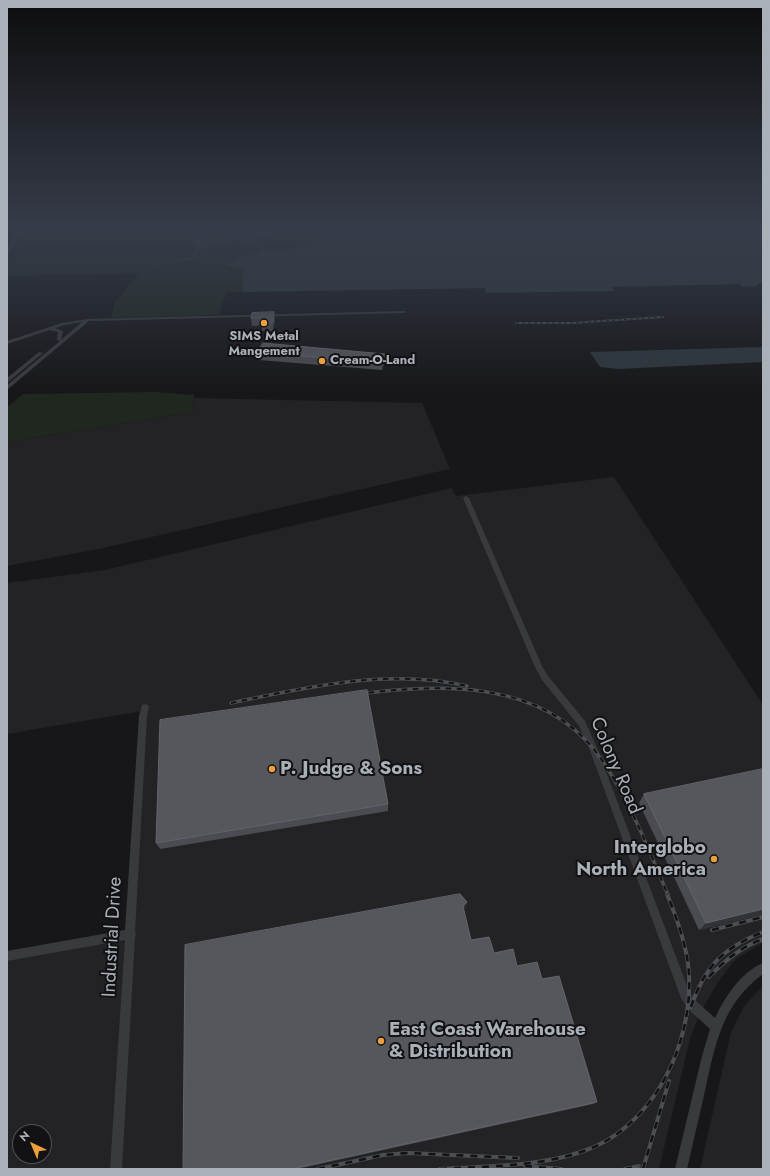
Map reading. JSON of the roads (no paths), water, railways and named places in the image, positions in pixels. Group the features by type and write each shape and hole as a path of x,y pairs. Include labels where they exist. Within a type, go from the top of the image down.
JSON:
{"street":[{"path":"7,343 67,323 86,320 403,312"},
{"path":"7,381 86,320"},
{"path":"7,388 86,320"},
{"path":"49,329 61,331 59,340"},
{"name":"Colony Road","path":"466,498 539,667 545,678 582,724 593,748 685,994 692,1005 716,1027"},
{"name":"Industrial Drive","path":"116,1169 143,716 145,707"},
{"path":"7,956 131,934"},
{"path":"681,1169 707,1055 716,1027 726,1006 737,991 751,976 763,968"}],"railway":[{"path":"516,323 571,323 663,317"},
{"path":"231,703 319,686 378,679 438,681 467,686"},
{"path":"358,694 422,689 454,689 486,692 517,699 546,711 573,728 596,752 618,785 645,840 668,895"},
{"path":"440,1169 547,1161 581,1152 606,1141 629,1124 648,1104 664,1081 676,1055 684,1028 688,1000 688,963 678,923 667,894"},
{"path":"712,930 763,917"},
{"path":"691,1007 696,993 709,969 717,960 737,945 763,932"},
{"path":"709,977 734,955 755,942 763,939"},
{"path":"643,1169 669,1081"},
{"path":"318,1169 383,1155 408,1153 518,1158"},
{"path":"525,1166 561,1169"},
{"path":"625,1169 639,1166"}],"place":[{"name":"SIMS Metal Mangement","path":"264,323"},
{"name":"Cream-O-Land","path":"322,361"},
{"name":"P. Judge & Sons","path":"272,769"},
{"name":"Interglobo North America","path":"714,859"},
{"name":"East Coast Warehouse & Distribution","path":"381,1041"}]}
